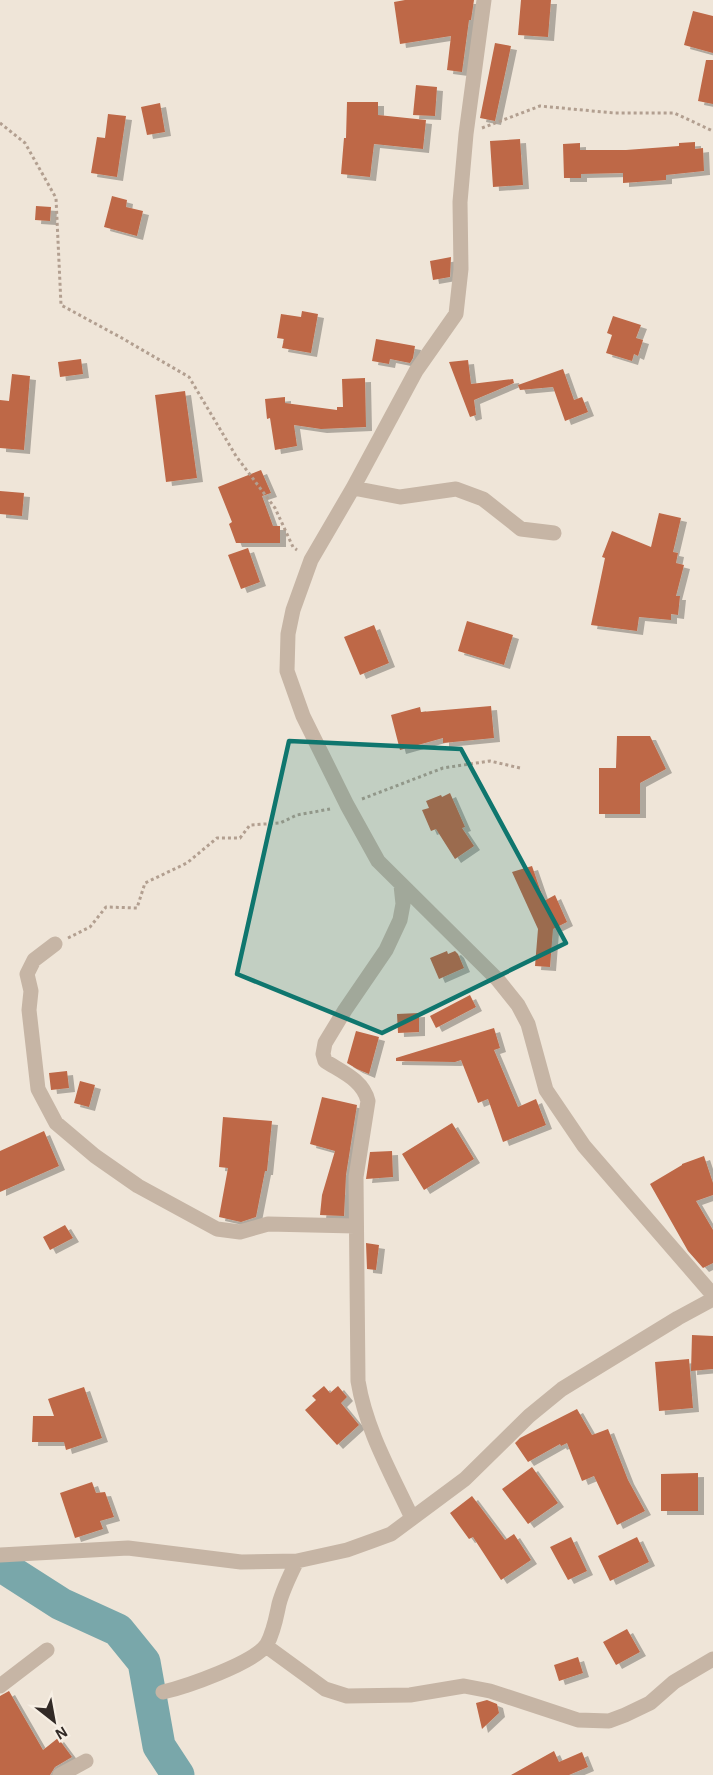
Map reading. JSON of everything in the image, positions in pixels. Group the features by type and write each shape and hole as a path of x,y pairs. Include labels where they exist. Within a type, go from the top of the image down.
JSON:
{"street":[{"path":"0,1555 128,1548 241,1562 297,1562 347,1550 372,1541 391,1534 465,1479 529,1416 562,1389 713,1297 584,1146 546,1090 528,1024 518,1005 498,980 378,861 347,805 303,716 287,671 288,634 293,610 311,560 416,371 456,314 461,269 460,202 483,0"},
{"path":"353,488 400,497 456,489 483,499 521,529 554,533"},
{"path":"401,885 403,904 400,920 386,950 345,1010 325,1043 322,1054 325,1061 350,1076 365,1090 368,1101 356,1177 358,1381 362,1402 375,1440 412,1518"},
{"path":"55,944 34,960 27,974 31,991 28,1010 38,1089 56,1124 95,1156 138,1186 217,1229 240,1232 268,1224 355,1226"},
{"path":"163,1692 216,1675 266,1646 276,1622 279,1603 286,1584 297,1562"},
{"path":"266,1646 325,1689 347,1696 410,1695 464,1686 490,1691 578,1720 609,1721 650,1703 674,1682 713,1659"},
{"path":"0,1686 47,1650"},
{"path":"60,1775 86,1761"}],"path":[{"path":"466,134 540,106 614,113 674,113 713,131"},
{"path":"0,123 25,143 56,198 60,305 189,377 236,456 275,508 293,547 311,560"},
{"path":"55,944 90,927 106,907 137,908 145,883 187,863 217,838 240,838 250,825 280,823 297,815 347,805 443,768 490,761 520,768"}],"highlighted area":[{"path":"289,741 461,749 566,943 382,1033 237,974"}],"building":[{"path":"474,0 462,72 447,70 451,36 400,44 394,2"},
{"path":"521,0 551,0 548,37 518,35"},
{"path":"693,11 713,16 713,53 684,45"},
{"path":"495,43 511,46 495,121 480,118"},
{"path":"706,60 713,60 713,104 698,101"},
{"path":"416,85 437,87 435,116 413,115"},
{"path":"347,102 378,102 378,115 426,120 423,149 374,144 370,177 341,174 344,138 346,138"},
{"path":"160,103 165,132 147,135 141,107"},
{"path":"108,114 126,116 117,177 91,173 97,137 105,138"},
{"path":"520,139 523,185 493,187 490,141"},
{"path":"695,142 695,149 703,148 704,171 666,175 666,180 623,183 623,173 581,174 581,178 564,178 563,144 580,143 580,150 626,150 679,146 679,143"},
{"path":"112,196 127,200 126,207 143,211 137,236 104,227"},
{"path":"36,206 51,207 50,221 35,220"},
{"path":"451,257 450,277 433,280 430,261"},
{"path":"302,311 318,314 311,353 282,348 284,339 277,338 281,314 301,317"},
{"path":"613,316 641,325 636,338 643,340 638,356 634,354 632,361 606,353 612,335 607,333"},
{"path":"376,339 415,346 410,363 390,359 389,364 372,361"},
{"path":"81,359 83,374 60,377 58,362"},
{"path":"468,360 471,384 513,379 514,383 474,400 476,415 470,417 449,362"},
{"path":"563,369 574,400 582,397 588,412 565,421 553,387 520,390 518,385"},
{"path":"12,374 30,376 24,450 0,448 0,400 9,401"},
{"path":"365,378 366,427 321,429 294,425 297,446 275,450 270,418 267,419 265,399 285,397 285,403 337,410 337,407 343,407 342,379"},
{"path":"185,391 197,478 166,482 155,395"},
{"path":"261,470 271,493 262,496 273,526 280,526 280,543 236,543 229,524 232,522 218,487"},
{"path":"0,491 24,493 22,516 0,514"},
{"path":"659,513 681,518 673,552 678,553 676,563 684,565 676,596 680,596 678,615 671,614 671,620 639,617 637,631 591,625 605,558 602,557 612,531 651,547"},
{"path":"248,548 260,582 241,589 228,555"},
{"path":"467,621 513,635 504,665 458,651"},
{"path":"374,625 389,663 360,675 344,637"},
{"path":"491,706 494,738 443,743 443,738 400,750 391,715 420,707 421,712"},
{"path":"617,736 650,736 666,769 640,783 640,814 599,814 599,768 616,768"},
{"path":"450,793 465,827 462,828 474,846 455,859 436,829 431,831 422,810 429,808 426,801"},
{"path":"532,866 544,901 555,895 567,922 553,929 550,967 535,966 538,929 512,872"},
{"path":"447,951 448,954 455,951 458,954 464,968 439,979 430,958"},
{"path":"470,995 476,1007 436,1028 430,1016"},
{"path":"419,1013 419,1032 398,1033 397,1014"},
{"path":"494,1028 500,1048 494,1050 518,1107 536,1099 546,1125 503,1142 488,1099 478,1103 461,1060 455,1062 396,1061 396,1058"},
{"path":"356,1031 379,1037 369,1074 347,1063"},
{"path":"67,1071 69,1088 51,1090 49,1073"},
{"path":"80,1081 95,1085 89,1107 74,1103"},
{"path":"322,1097 357,1105 346,1175 344,1216 320,1215 322,1195 335,1151 310,1144"},
{"path":"223,1117 272,1121 267,1171 265,1171 256,1217 241,1222 219,1217 228,1168 219,1167"},
{"path":"452,1123 474,1159 424,1190 402,1154"},
{"path":"44,1131 59,1166 0,1192 0,1151"},
{"path":"392,1151 393,1177 366,1179 370,1152"},
{"path":"704,1156 713,1183 713,1195 696,1201 713,1230 713,1263 703,1268 688,1251 650,1184 682,1164"},
{"path":"65,1225 73,1238 50,1250 43,1237"},
{"path":"366,1243 379,1245 376,1270 367,1269"},
{"path":"692,1335 713,1336 713,1369 691,1371"},
{"path":"689,1359 693,1408 659,1411 655,1362"},
{"path":"324,1386 330,1393 338,1386 347,1397 341,1403 359,1425 337,1445 305,1410 316,1400 312,1396"},
{"path":"84,1387 102,1438 66,1450 64,1442 32,1442 33,1416 54,1416 48,1399"},
{"path":"577,1409 592,1435 608,1429 628,1480 645,1511 617,1525 594,1476 582,1481 567,1443 561,1446 560,1444 528,1462 515,1443 520,1438"},
{"path":"532,1467 558,1503 528,1524 502,1489"},
{"path":"698,1473 698,1511 661,1511 661,1474"},
{"path":"92,1482 96,1493 105,1492 114,1517 100,1521 103,1529 75,1538 60,1493"},
{"path":"472,1496 505,1540 514,1534 531,1560 501,1580 473,1537 469,1539 450,1513"},
{"path":"571,1537 587,1571 568,1580 550,1547"},
{"path":"637,1537 649,1562 610,1581 598,1556"},
{"path":"627,1629 640,1652 616,1665 603,1642"},
{"path":"578,1657 583,1673 559,1681 554,1665"},
{"path":"9,1691 43,1750 58,1738 72,1757 55,1767 50,1775 0,1775 0,1696"},
{"path":"487,1700 497,1704 499,1713 482,1729 476,1703"},
{"path":"554,1751 559,1762 582,1752 588,1767 569,1775 511,1775"}],"waterway":[{"path":"0,1565 61,1604 118,1630 144,1662 159,1746 178,1775"}]}
